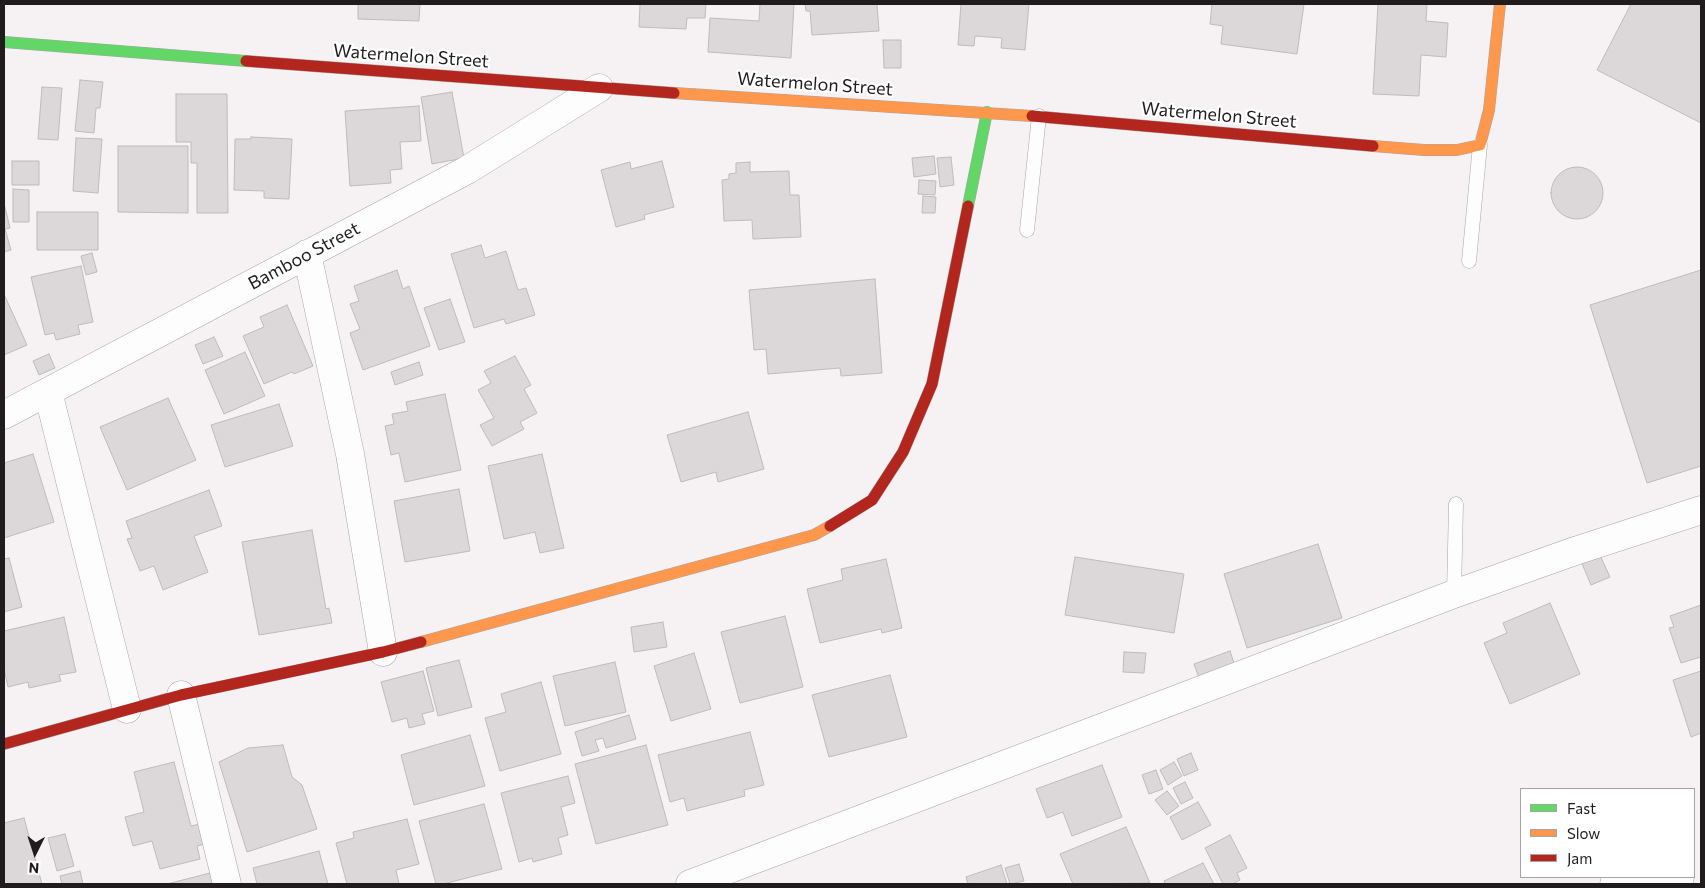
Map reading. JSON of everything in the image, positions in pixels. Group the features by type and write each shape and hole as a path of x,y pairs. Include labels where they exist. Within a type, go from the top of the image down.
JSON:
{"street":[{"path":"1480,144 1489,110 1500,4"},
{"name":"Watermelon Street","path":"4,42 599,88 987,112 1424,150 1457,150 1480,144"},
{"name":"Bamboo Street","path":"4,416 467,170 599,88"},
{"path":"4,744 181,695 383,652 814,535 872,500 903,452 932,384 987,112"},
{"path":"307,254 350,454 383,652"},
{"path":"48,392 127,709"},
{"path":"690,884 1454,594 1575,551 1701,510"},
{"path":"181,695 227,884"},
{"path":"1614,884 1671,878"}],"lane":[{"path":"1027,230 1039,116"},
{"path":"1468,261 1480,144"},
{"path":"1454,594 1456,504"}],"building":[{"path":"358,4 420,4 419,21 358,19"},
{"path":"640,4 706,4 705,18 687,18 686,29 639,27"},
{"path":"760,4 794,4 791,58 708,52 710,18 759,21"},
{"path":"805,4 877,4 879,31 812,35 810,11 806,11"},
{"path":"961,4 1029,4 1025,50 1001,48 1002,38 975,36 974,46 958,45"},
{"path":"1212,4 1304,4 1297,54 1221,44 1223,26 1210,24"},
{"path":"1378,4 1427,4 1426,21 1448,23 1446,57 1421,55 1419,96 1373,94"},
{"path":"1631,4 1701,4 1701,123 1597,70"},
{"path":"883,40 901,40 901,68 884,68"},
{"path":"80,80 103,82 100,108 96,108 94,133 75,131"},
{"path":"42,87 62,88 58,140 38,139"},
{"path":"452,92 464,158 432,164 421,97"},
{"path":"176,94 227,94 228,213 197,213 197,163 191,163 191,142 176,142"},
{"path":"419,106 421,141 400,142 402,169 390,170 391,183 350,186 345,111"},
{"path":"251,137 292,139 289,199 264,198 264,191 234,190 235,139 251,139"},
{"path":"76,138 102,139 98,193 73,191"},
{"path":"118,146 188,146 188,213 118,212"},
{"path":"934,156 936,174 914,177 912,158"},
{"path":"951,157 954,185 940,187 937,158"},
{"path":"12,161 39,161 39,185 12,185"},
{"path":"662,161 674,207 644,215 645,219 616,227 601,170 630,162 631,169"},
{"path":"750,162 750,172 789,171 790,195 799,195 801,237 753,239 752,220 724,221 722,180 729,179 729,174 736,173 736,163"},
{"path":"1572,167 1582,167 1596,174 1603,188 1603,198 1596,212 1582,219 1572,219 1562,215 1555,208 1551,198 1551,188 1555,178 1562,171"},
{"path":"919,180 936,181 935,195 918,194"},
{"path":"13,189 29,190 29,222 13,222"},
{"path":"923,196 936,197 935,213 922,213"},
{"path":"4,203 10,228 5,229 11,250 4,252"},
{"path":"37,212 98,212 98,250 37,250"},
{"path":"481,245 485,258 506,251 518,290 526,288 535,315 506,324 504,319 474,328 451,254"},
{"path":"92,253 97,272 86,275 81,256"},
{"path":"81,266 93,322 78,325 80,334 56,340 54,333 45,335 31,277"},
{"path":"397,270 403,289 409,286 430,346 363,370 350,333 360,329 350,304 359,301 354,286"},
{"path":"1701,270 1701,466 1647,483 1590,305"},
{"path":"875,279 882,373 841,376 840,368 768,374 766,349 754,350 749,290"},
{"path":"4,294 27,345 4,355"},
{"path":"450,299 465,342 439,350 424,308"},
{"path":"287,305 313,366 294,374 292,372 264,384 243,336 264,327 260,317"},
{"path":"214,337 223,356 203,364 195,345"},
{"path":"245,352 265,396 224,414 205,370"},
{"path":"49,354 55,368 39,375 33,361"},
{"path":"515,356 531,385 524,389 537,413 520,422 524,429 492,446 480,425 494,418 478,390 491,383 484,371"},
{"path":"419,362 423,375 395,385 391,372"},
{"path":"445,394 461,470 405,482 399,453 391,455 385,426 394,424 392,414 408,411 406,402"},
{"path":"168,398 196,460 127,490 100,427"},
{"path":"279,404 293,446 225,467 211,425"},
{"path":"748,412 764,469 718,482 716,472 681,482 667,435"},
{"path":"33,454 54,522 4,538 4,463"},
{"path":"542,454 564,548 540,553 535,532 504,539 488,466"},
{"path":"459,489 470,551 405,562 394,501"},
{"path":"209,490 222,526 194,536 208,572 163,590 154,566 140,571 127,539 132,538 126,521"},
{"path":"312,530 326,609 329,608 332,623 259,635 242,542"},
{"path":"1318,544 1342,618 1247,648 1224,574"},
{"path":"1598,551 1610,577 1591,585 1580,559"},
{"path":"1075,557 1184,574 1174,633 1065,615"},
{"path":"9,558 22,607 4,612 4,559"},
{"path":"886,559 902,628 882,633 881,629 820,643 807,589 843,580 841,569"},
{"path":"1550,603 1580,674 1510,704 1484,643 1507,633 1503,623"},
{"path":"1701,605 1701,657 1681,663 1669,628 1674,627 1670,616"},
{"path":"785,616 803,687 740,703 721,632"},
{"path":"64,617 76,672 59,675 61,681 29,688 28,682 8,687 4,669 4,631"},
{"path":"663,622 667,647 634,652 631,627"},
{"path":"1230,651 1235,666 1199,678 1194,664"},
{"path":"1124,652 1146,653 1144,673 1123,672"},
{"path":"694,653 711,709 671,721 654,666"},
{"path":"459,660 472,707 438,716 426,668"},
{"path":"615,662 626,712 565,726 553,676"},
{"path":"423,671 434,711 422,714 425,724 409,728 407,718 392,722 381,682"},
{"path":"1701,671 1701,733 1691,737 1673,680"},
{"path":"890,675 907,737 829,757 812,695"},
{"path":"541,682 561,754 500,771 485,718 506,712 501,694"},
{"path":"629,715 636,739 606,748 603,738 595,740 599,751 582,756 575,732"},
{"path":"750,732 764,785 744,790 745,796 687,811 684,798 670,802 658,755"},
{"path":"470,735 485,786 414,805 401,755"},
{"path":"283,745 292,777 302,785 317,829 247,852 219,762 248,748"},
{"path":"646,745 668,825 596,844 575,764"},
{"path":"1191,753 1198,770 1184,776 1177,759"},
{"path":"174,762 191,826 200,824 205,844 197,846 200,859 160,869 152,841 133,846 125,817 144,812 134,772"},
{"path":"1174,762 1182,776 1168,785 1160,770"},
{"path":"1102,765 1122,817 1072,836 1063,812 1047,818 1036,789"},
{"path":"1156,770 1163,789 1149,794 1142,775"},
{"path":"568,776 575,803 561,807 568,835 558,838 562,854 533,862 532,858 519,862 501,793"},
{"path":"1185,782 1193,798 1181,804 1173,788"},
{"path":"1167,791 1179,806 1167,815 1155,800"},
{"path":"1198,802 1211,825 1182,840 1170,817"},
{"path":"484,804 502,869 443,884 436,884 419,821"},
{"path":"24,818 42,884 4,884 4,823"},
{"path":"407,819 419,864 396,870 399,884 347,884 336,843 354,838 353,832"},
{"path":"1126,827 1150,883 1073,884 1060,854"},
{"path":"65,834 74,866 57,871 48,838"},
{"path":"1230,835 1247,868 1237,873 1240,880 1233,884 1223,884 1205,848"},
{"path":"319,851 328,884 257,884 253,868"},
{"path":"1203,863 1214,884 1165,884 1164,881"},
{"path":"1019,864 1024,881 1010,884 1005,868"},
{"path":"1001,865 1007,884 968,884 966,877"},
{"path":"80,871 83,884 62,884 60,876"},
{"path":"214,872 217,884 167,884"}],"traffic: fast":[{"path":"4,42 246,61"},
{"path":"968,206 987,112"}],"traffic: slow":[{"path":"1373,146 1424,150 1457,150 1480,145 1489,110 1500,4"},
{"path":"674,93 1032,116"},
{"path":"421,642 814,535 830,526"}],"traffic: jam":[{"path":"246,61 674,93"},
{"path":"1032,116 1373,146"},
{"path":"830,526 872,500 903,452 932,384 968,206"},
{"path":"4,744 181,695 383,652 421,642"}]}
